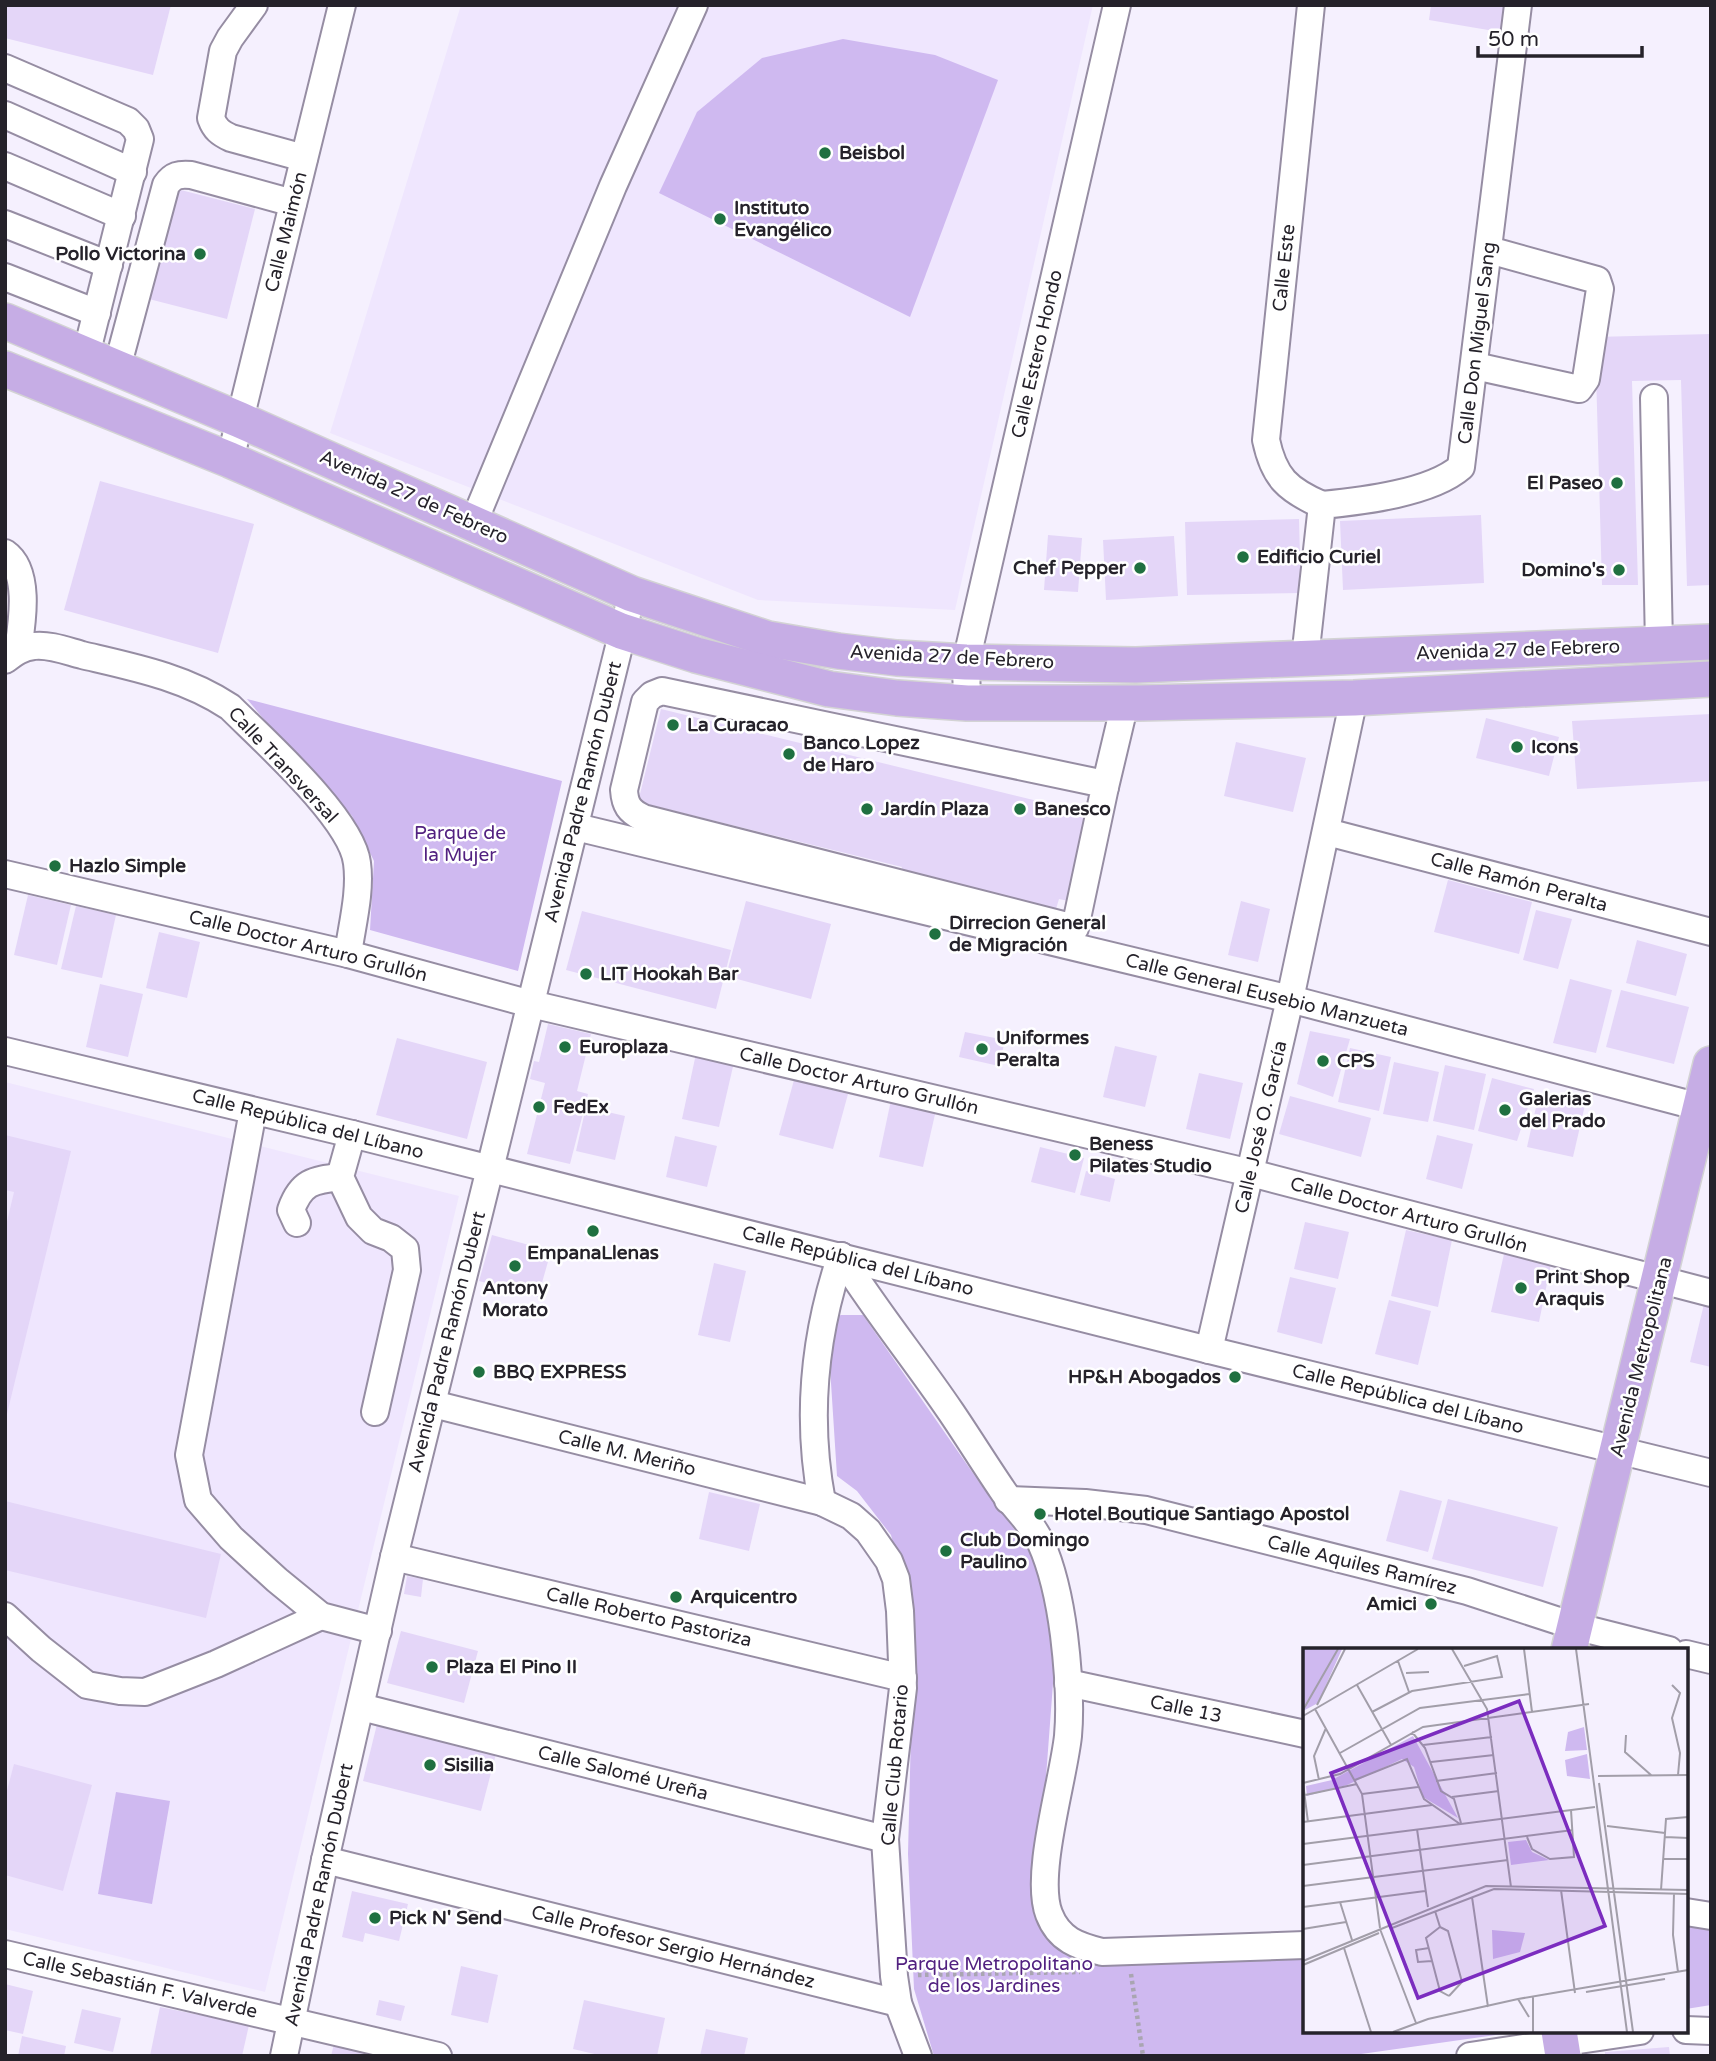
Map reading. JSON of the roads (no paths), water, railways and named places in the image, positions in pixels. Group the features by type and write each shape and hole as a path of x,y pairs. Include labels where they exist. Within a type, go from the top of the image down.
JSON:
{"main road":[{"name":"Avenida 27 de Febrero","path":"5,321 240,420 632,594 768,639 849,653 966,662 1136,665 1711,642"},
{"name":"Avenida 27 de Febrero","path":"5,369 230,460 621,631 696,655 829,689 967,703 1125,703 1354,698 1711,679"},
{"name":"Avenida Metropolitana","path":"1571,1638 1706,1109 1711,1064"}],"street":[{"path":"254,5 223,51 211,118 220,133 231,138 304,158"},
{"name":"Calle Maimón","path":"230,460 342,5"},
{"path":"473,524 613,186 694,5"},
{"name":"Calle Estero Hondo","path":"967,703 966,662 1117,5"},
{"name":"Calle Este","path":"1311,5 1266,440 1273,466 1287,485 1300,496 1322,505"},
{"name":"Calle Don Miguel Sang","path":"1322,505 1354,502 1435,485 1461,467 1518,5"},
{"path":"5,68 128,121 136,129 140,139 97,313 102,362"},
{"path":"5,115 133,172"},
{"path":"5,166 122,216"},
{"path":"102,362 166,185 172,177 180,174 191,175 293,203"},
{"path":"5,224 109,265"},
{"path":"1475,366 1579,389 1586,379 1601,289 1597,280 1489,250"},
{"path":"5,277 97,313"},
{"path":"1654,398 1659,645"},
{"path":"1305,658 1322,505"},
{"path":"5,553 12,558 20,580 23,609 12,655"},
{"name":"Avenida Padre Ramón Dubert","path":"284,2056 325,1860 394,1557 632,594"},
{"name":"Calle Transversal","path":"12,655 35,645 156,672 214,696 230,707 320,799 350,839 356,853 358,875 348,954"},
{"path":"1105,787 1095,782 662,691 645,702 624,790 625,804 633,813 643,818 1075,928 1125,703"},
{"name":"Calle José O. García","path":"1209,1350 1290,999 1354,698"},
{"name":"Calle General Eusebio Manzueta","path":"576,827 1290,999 1706,1109"},
{"name":"Calle Ramón Peralta","path":"1327,832 1711,932"},
{"name":"Calle Doctor Arturo Grullón","path":"5,874 348,954 531,1004 1251,1173 1711,1293"},
{"name":"Calle República del Líbano","path":"5,1052 490,1168 1209,1350 1711,1473"},
{"path":"253,1111 188,1455 198,1500 249,1555 321,1616 378,1631"},
{"path":"352,1134 340,1177 359,1217 373,1231 391,1238 405,1249 407,1270 375,1412"},
{"path":"297,1223 291,1210 297,1193 307,1185 340,1177"},
{"path":"841,1256 870,1302 950,1410 1008,1500 1029,1521 1041,1541 1052,1571 1063,1633 1068,1683 1068,1733 1046,1860 1043,1890 1049,1915 1072,1944 1102,1952 1303,1945"},
{"path":"822,1502 815,1446 816,1358 823,1315 841,1256"},
{"name":"Calle M. Meriño","path":"432,1404 822,1502"},
{"name":"Calle Aquiles Ramírez","path":"1008,1500 1085,1503 1146,1510 1467,1591 1571,1638 1653,1648"},
{"name":"Calle Club Rotario","path":"822,1502 851,1516 868,1531 889,1561 896,1579 903,1678 899,1740 885,1839 898,2003 918,2056"},
{"name":"Calle Roberto Pastoriza","path":"394,1557 903,1678"},
{"path":"5,1616 41,1649 88,1685 145,1692 216,1664 321,1616"},
{"path":"1688,1654 1711,1660"},
{"name":"Calle 13","path":"1068,1683 1303,1734"},
{"name":"Calle Salomé Ureña","path":"361,1707 885,1839"},
{"name":"Calle Profesor Sergio Hernández","path":"325,1860 898,2003"},
{"path":"1688,1912 1711,1916"},
{"name":"Calle Sebastián F. Valverde","path":"5,1954 438,2056"},
{"path":"1688,2030 1711,2031"},
{"path":"1470,2056 1627,2033"}],"place":[{"name":"Beisbol","path":"825,153"},
{"name":"Instituto Evangélico","path":"720,219"},
{"name":"Pollo Victorina","path":"200,254"},
{"name":"El Paseo","path":"1617,483"},
{"name":"Edificio Curiel","path":"1243,557"},
{"name":"Chef Pepper","path":"1140,568"},
{"name":"Domino's","path":"1619,570"},
{"name":"La Curacao","path":"673,725"},
{"name":"Icons","path":"1517,747"},
{"name":"Banco Lopez de Haro","path":"789,754"},
{"name":"Jardín Plaza","path":"867,809"},
{"name":"Banesco","path":"1020,809"},
{"name":"Hazlo Simple","path":"55,866"},
{"name":"Dirrecion General de Migración","path":"935,934"},
{"name":"LIT Hookah Bar","path":"586,974"},
{"name":"Europlaza","path":"565,1047"},
{"name":"Uniformes Peralta","path":"982,1049"},
{"name":"CPS","path":"1323,1061"},
{"name":"FedEx","path":"539,1107"},
{"name":"Galerias del Prado","path":"1505,1110"},
{"name":"Beness Pilates Studio","path":"1075,1155"},
{"name":"EmpanaLlenas","path":"593,1231"},
{"name":"Antony Morato","path":"515,1266"},
{"name":"Print Shop Araquis","path":"1521,1288"},
{"name":"BBQ EXPRESS","path":"479,1372"},
{"name":"HP&H Abogados","path":"1235,1377"},
{"name":"Hotel Boutique Santiago Apostol","path":"1040,1514"},
{"name":"Club Domingo Paulino","path":"946,1551"},
{"name":"Arquicentro","path":"676,1597"},
{"name":"Amici","path":"1431,1604"},
{"name":"Plaza El Pino II","path":"432,1667"},
{"name":"Sisilia","path":"430,1765"},
{"name":"Pick N' Send","path":"375,1918"}],"park label":[{"name":"Parque de la Mujer","path":"460,844"},
{"name":"Parque Metropolitano de los Jardines","path":"994,1975"}]}
